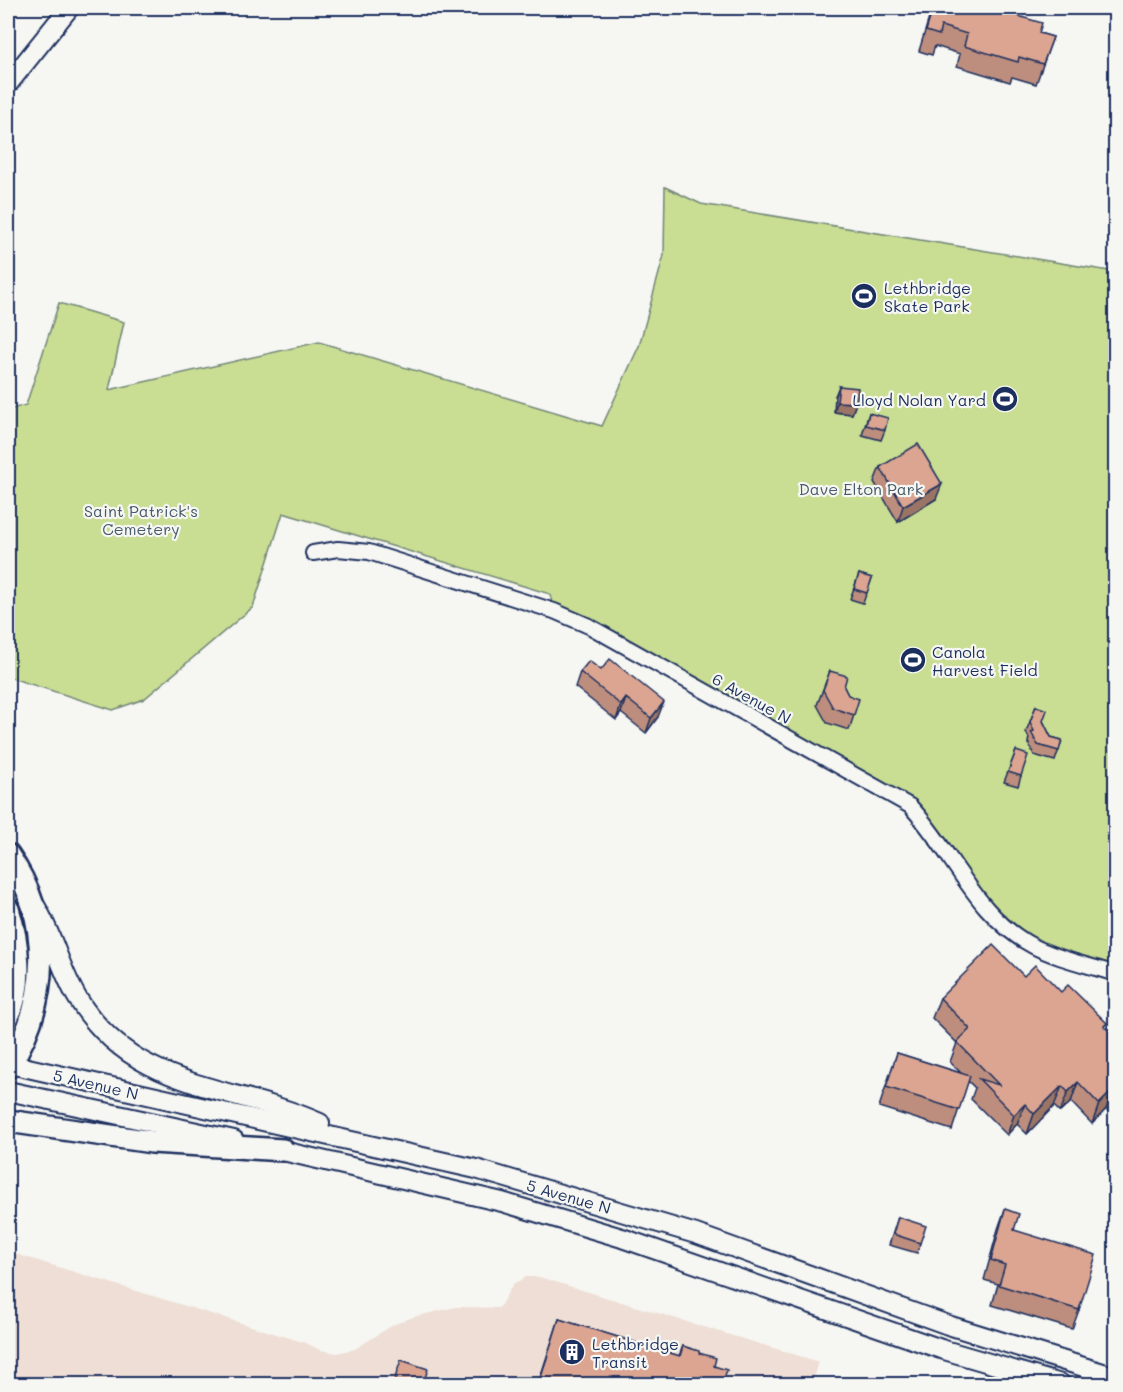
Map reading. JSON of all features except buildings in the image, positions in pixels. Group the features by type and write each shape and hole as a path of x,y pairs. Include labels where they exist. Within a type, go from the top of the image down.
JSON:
{"main road":[{"path":"8,84 69,8"},
{"path":"8,855 51,932 77,998 105,1036 126,1052 156,1069 308,1118 362,1142"},
{"path":"8,1065 33,1016 41,981 42,955 31,899"},
{"path":"8,909 18,960 15,988 8,1016"},
{"name":"5 Avenue N","path":"8,1065 476,1169 696,1234 948,1324 1116,1377"},
{"name":"5 Avenue N","path":"8,1091 283,1150 490,1199 622,1238 941,1348 1061,1384"},
{"path":"8,1121 152,1142 283,1150"}],"street":[{"name":"6 Avenue N","path":"313,553 356,549 387,556 520,598 589,626 910,806 931,828 986,908 1006,927 1046,952 1116,974"}],"shaded area":[{"path":"9,1252 306,1343 320,1350 337,1353 355,1349 393,1325 413,1317 456,1307 499,1308 513,1284 526,1277 539,1277 819,1362 812,1384 8,1384"}],"green space":[{"name":"Dave Elton Park","path":"665,187 701,204 1115,272 1115,974 1060,957 1006,927 910,806 554,611 550,594 283,513 253,607 144,699 113,710 8,677 8,410 26,405 59,303 124,322 109,390 319,342 602,426 639,346 664,255"}],"place":[{"name":"Lethbridge Skate Park","path":"864,296"},
{"name":"Lloyd Nolan Yard","path":"1005,399"},
{"name":"Canola Harvest Field","path":"913,660"},
{"name":"Lethbridge Transit","path":"572,1352"}],"park label":[{"name":"Saint Patrick's Cemetery","path":"141,519"}]}
